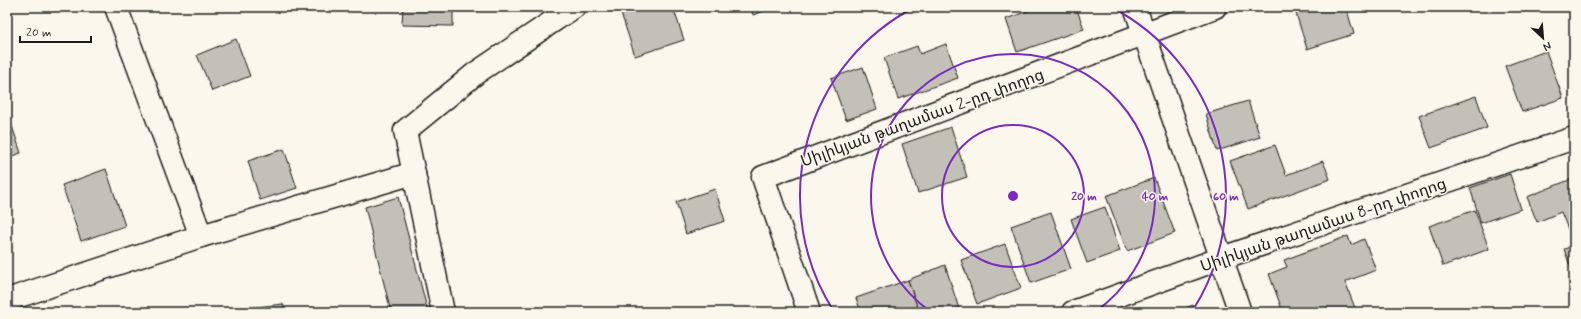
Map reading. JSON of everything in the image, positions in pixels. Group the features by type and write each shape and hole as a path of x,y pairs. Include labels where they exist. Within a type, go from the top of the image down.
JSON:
{"street":[{"path":"116,7 201,236"},
{"path":"443,312 406,131 476,73 574,7"},
{"path":"1135,7 1240,312"},
{"name":"Սիլիկյան թաղամաս 2-րդ փողոց","path":"809,312 763,177 1215,7"},
{"name":"Սիլիկյան թաղամաս 8-րդ փողոց","path":"1073,312 1222,258 1574,138"},
{"path":"7,300 201,236 414,173"}],"building":[{"path":"403,7 453,7 453,26 402,25"},
{"path":"619,7 673,7 684,40 635,56"},
{"path":"750,7 775,7 753,15"},
{"path":"1039,7 1076,7 1084,29 1017,52 1006,19"},
{"path":"1294,7 1346,7 1354,34 1307,49"},
{"path":"236,39 250,76 212,91 197,55"},
{"path":"946,44 958,78 898,99 884,58 917,46 920,54"},
{"path":"1546,51 1563,98 1522,112 1505,66"},
{"path":"863,67 877,109 846,120 831,78"},
{"path":"1476,96 1487,128 1431,148 1419,116"},
{"path":"1248,101 1260,137 1217,151 1206,114"},
{"path":"7,111 21,153 7,158"},
{"path":"951,127 967,177 918,193 902,144"},
{"path":"1275,145 1286,175 1323,161 1330,179 1248,209 1230,161"},
{"path":"284,149 297,188 260,200 248,161"},
{"path":"106,169 125,226 81,241 62,185"},
{"path":"1510,174 1521,209 1481,223 1470,188"},
{"path":"1154,178 1175,233 1127,251 1106,196"},
{"path":"1574,178 1574,239 1572,239 1561,212 1537,222 1527,197"},
{"path":"715,189 725,221 686,234 676,202"},
{"path":"398,197 428,312 391,312 365,207"},
{"path":"1105,207 1120,251 1087,263 1071,219"},
{"path":"1475,210 1489,249 1443,266 1429,226"},
{"path":"1051,212 1071,269 1031,283 1011,226"},
{"path":"1348,236 1351,245 1364,239 1376,270 1345,282 1355,308 1345,312 1283,312 1269,274 1287,267 1284,260"},
{"path":"1005,244 1021,288 977,304 961,260"},
{"path":"1574,246 1574,277 1564,249"},
{"path":"945,265 960,312 919,312 908,280"},
{"path":"908,280 919,312 861,312 856,298"},
{"path":"283,304 285,312 229,312 229,310"},
{"path":"1193,305 1196,312 1175,312"}]}
